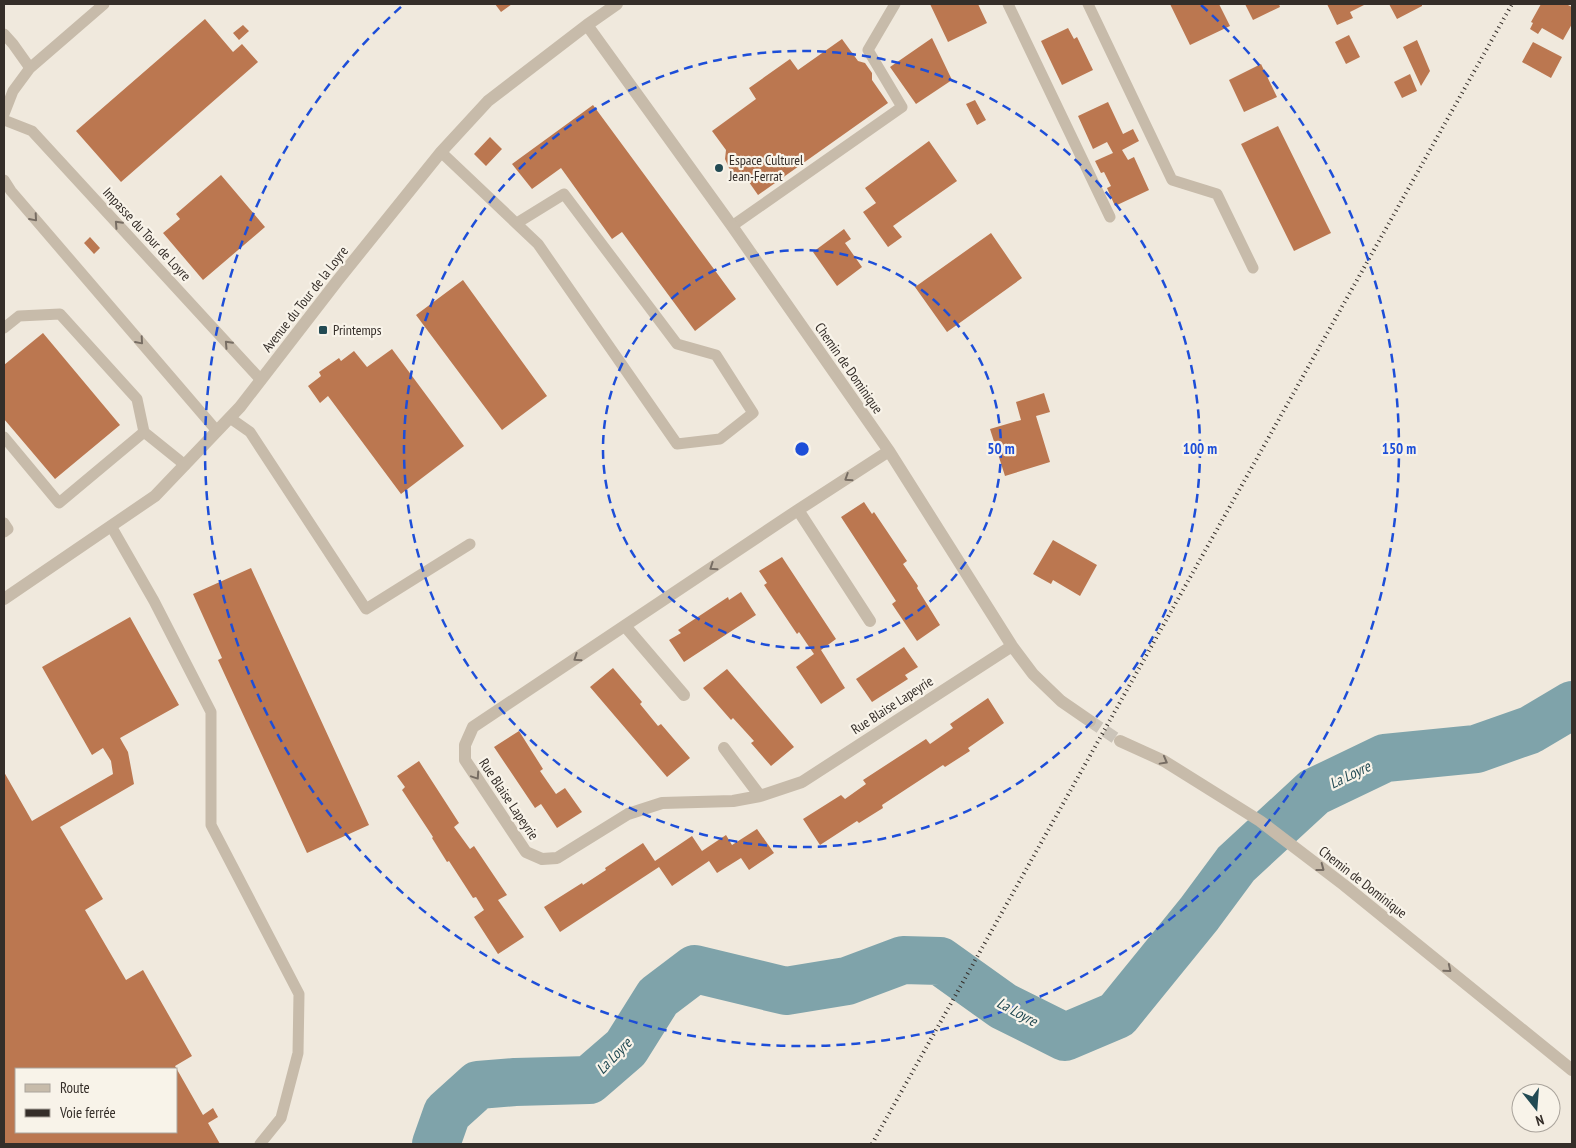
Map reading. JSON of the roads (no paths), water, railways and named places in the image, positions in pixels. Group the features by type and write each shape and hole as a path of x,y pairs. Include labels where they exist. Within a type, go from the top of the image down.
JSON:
{"street":[{"name":"Avenue du Tour de la Loyre","path":"4,599 155,496 240,407 338,280 441,152 488,101 617,4"},
{"name":"Chemin de Dominique","path":"587,25 732,226 889,452 1012,646 1033,674 1061,701 1090,721"},
{"name":"Rue Blaise Lapeyrie","path":"889,452 798,510 473,727 464,744 465,760 526,852 542,859 557,858 628,814 662,803 733,801 760,796 802,782 1012,646"},
{"path":"798,510 870,621"},
{"path":"625,626 684,695"},
{"name":"Chemin de Dominique","path":"1120,741 1164,760 1260,821 1344,885 1572,1070"},
{"path":"724,748 760,796"}],"lane":[{"path":"4,114 13,91 30,68 104,4"},
{"path":"732,226 902,107 868,50 895,4"},
{"path":"1008,4 1110,217"},
{"path":"1088,4 1172,180 1217,194 1253,268"},
{"path":"4,34 30,68"},
{"name":"Impasse du Tour de Loyre","path":"4,120 32,131 261,380"},
{"path":"441,152 538,244 677,444 720,439 753,413 716,355 677,344 564,194 517,223"},
{"path":"4,180 11,191 217,431"},
{"path":"4,328 19,316 60,314 138,399 144,432 185,465"},
{"path":"230,418 250,432 366,609 470,544"},
{"path":"4,437 59,503 144,432"},
{"path":"4,523 8,529 4,532"},
{"path":"111,526 154,602 211,712 212,825 299,994 298,1053 281,1118 260,1144"}],"waterway":[{"name":"La Loyre","path":"436,1144 447,1113 478,1085 589,1080 626,1048 658,997 695,969 786,991 847,981 903,960 940,961 1003,1006 1065,1037 1117,1015 1199,914 1236,864 1314,792 1385,758 1476,749 1530,730 1572,705"}],"tunnel":[{"path":"1090,721 1120,741"}],"railway":[{"path":"872,1144 1512,4"}],"place":[{"name":"Espace Culturel Jean-Ferrat","path":"719,168"},
{"name":"Printemps","path":"323,330"}]}
